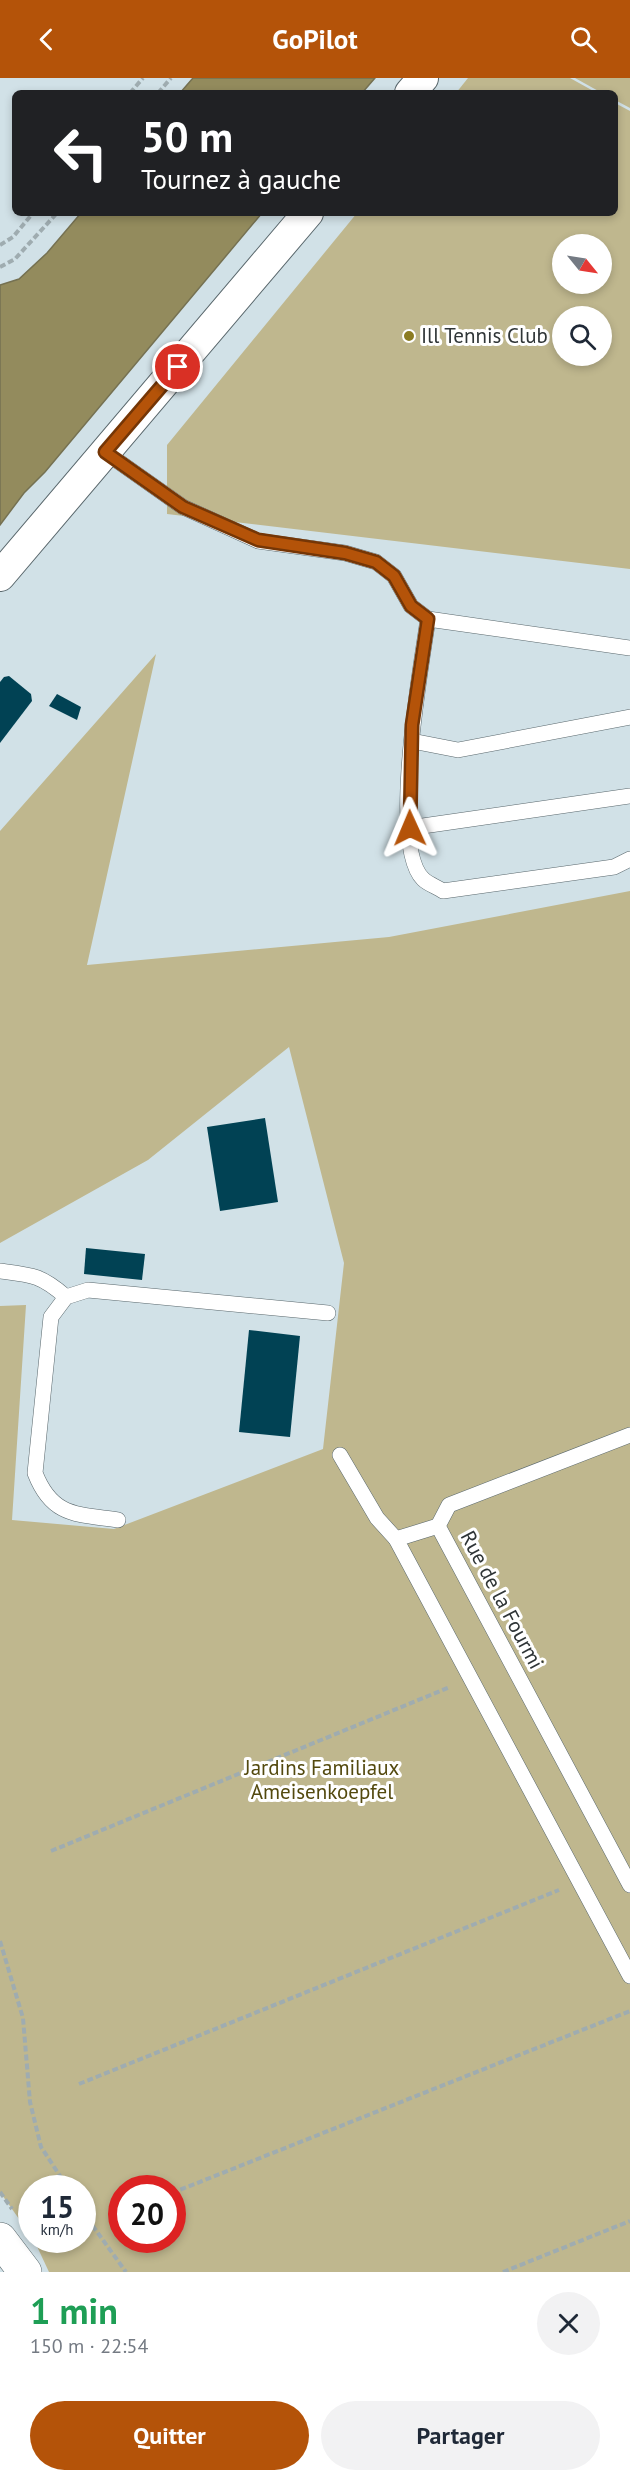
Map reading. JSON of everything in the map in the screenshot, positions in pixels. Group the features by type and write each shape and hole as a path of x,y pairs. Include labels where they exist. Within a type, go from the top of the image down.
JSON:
{"main road":[{"path":"0,2239 25,2272"}],"street":[{"path":"413,90 423,78"},
{"path":"0,576 305,216"}],"lane":[{"path":"105,452 183,507 258,540 345,553 376,562 394,576 411,606 428,619 630,648"},
{"path":"428,619 412,725 410,828 412,857 423,879 443,891 614,867 630,859"},
{"path":"412,741 458,750 630,717"},
{"path":"410,828 630,796"},
{"path":"0,1271 32,1275 48,1282 66,1297"},
{"path":"118,1520 72,1514 56,1505 42,1492 35,1473 51,1317 66,1297 88,1290 328,1313"},
{"name":"Rue de la Fourmi","path":"630,1435 449,1505 438,1526 630,1885"},
{"path":"340,1455 377,1518 396,1539 630,1976"},
{"path":"396,1539 438,1526"}],"path":[{"path":"132,90 142,78"},
{"path":"161,90 171,78"},
{"path":"0,245 14,237 31,216"},
{"path":"0,267 15,259 54,216"},
{"path":"51,1851 471,1679"},
{"path":"79,2084 580,1882"},
{"path":"0,1941 23,2018 30,2102 41,2147 59,2175"},
{"path":"186,2187 630,2011"},
{"path":"503,2272 630,2221"},
{"path":"96,2230 126,2272"}],"green space":[{"path":"468,78 570,78 592,90 458,90"},
{"path":"575,78 630,78 630,108 618,102 618,90 597,90"},
{"name":"Ill Tennis Club","path":"618,105 630,111 630,569 167,514 167,445 355,216 618,216"},
{"name":"Jardins Familiaux Ameisenkoepfel","path":"156,654 87,965 389,937 630,891 630,2272 49,2272 40,2253 96,2253 96,2175 18,2175 18,2218 0,2192 0,1306 26,1305 12,1520 114,1529 323,1449 344,1263 289,1047 148,1160 0,1243 0,831"}],"shaded area":[{"path":"193,78 375,78 365,90 183,90"},
{"path":"78,216 259,216 45,472 24,493 0,525 0,285 19,279 47,253"}],"building":[{"path":"9,676 31,694 32,701 0,743 0,682 4,677"},
{"path":"57,694 81,707 77,720 49,706"},
{"path":"265,1118 278,1202 220,1211 207,1127"},
{"path":"86,1248 145,1254 142,1280 84,1274"},
{"path":"249,1330 300,1336 290,1437 239,1432"}],"place":[{"name":"Ill Tennis Club","path":"409,336"}],"route":[{"path":"178,367 105,452 183,507 258,540 345,553 376,562 394,576 411,606 428,619 412,725 408,814 410,828"}]}
